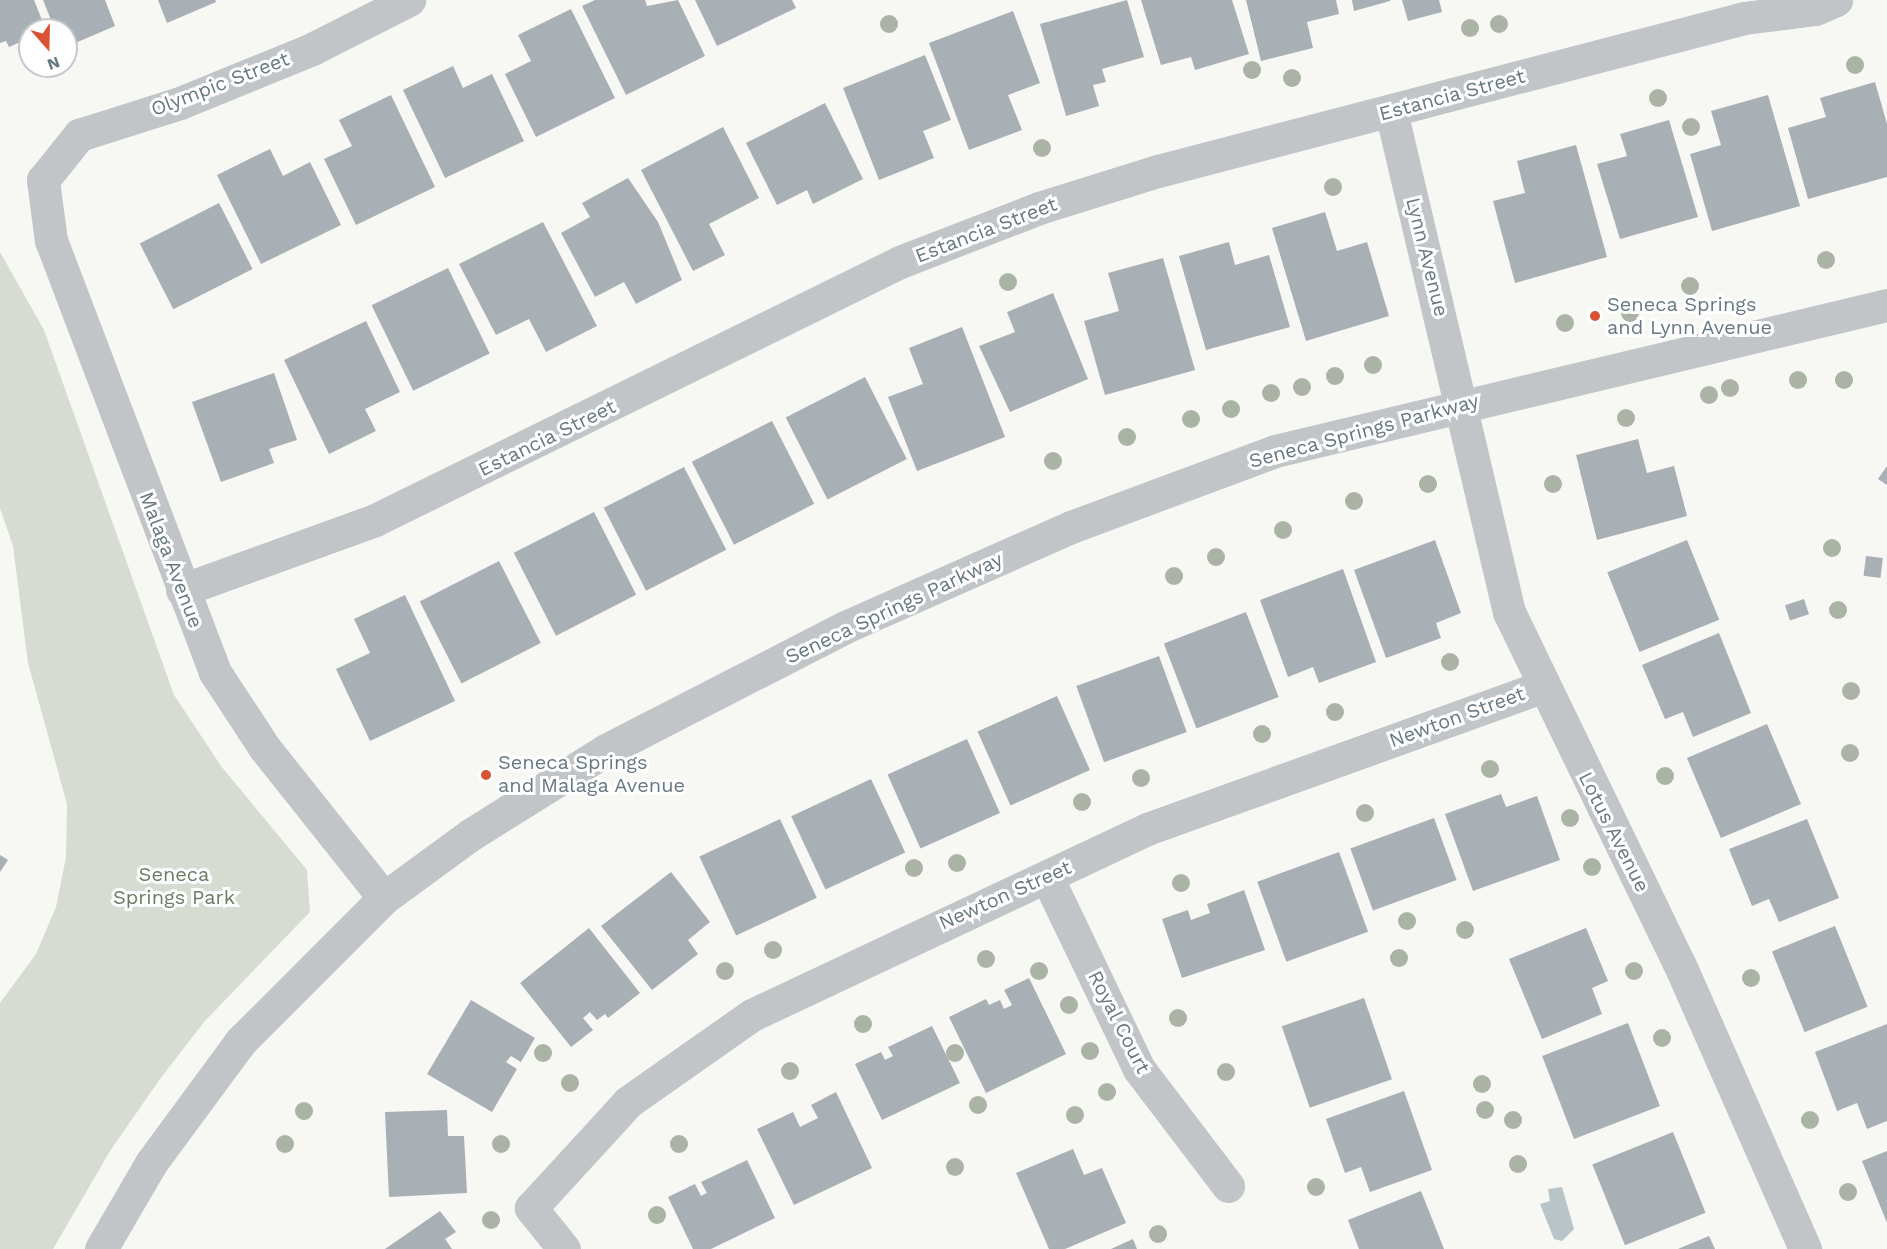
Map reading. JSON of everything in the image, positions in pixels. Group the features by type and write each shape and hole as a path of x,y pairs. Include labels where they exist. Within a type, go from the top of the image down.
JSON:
{"street":[{"name":"Olympic Street","path":"44,180 79,135 191,98 312,49 410,0"},
{"name":"Estancia Street","path":"182,590 395,511 900,262 1039,208 1147,174 1744,18 1815,9 1836,0"},
{"name":"Lynn Avenue","path":"1391,111 1462,403"},
{"name":"Malaga Avenue","path":"44,180 51,241 215,672 258,738 384,898"},
{"name":"Seneca Springs Parkway","path":"101,1249 151,1163 241,1041 384,898 470,835 606,750 843,628 1071,527 1275,451 1462,403 1887,305"},
{"name":"Lotus Avenue","path":"1462,403 1509,612 1541,687 1679,963 1805,1249"},
{"name":"Newton Street","path":"564,1249 531,1208 628,1102 752,1014 1147,829 1541,687"},
{"name":"Royal Court","path":"1047,877 1139,1069 1228,1186"}],"green space":[{"name":"Seneca Springs Park","path":"0,252 44,330 174,695 221,766 307,870 310,912 204,1022 160,1079 110,1151 53,1249 0,1249 0,1003 36,954 56,907 66,857 67,804 28,663 13,546 0,508"}],"shaded area":[{"path":"1562,1187 1574,1229 1562,1241 1554,1239 1540,1204 1550,1201 1548,1189"}],"building":[{"path":"0,0 34,0 41,18 18,18 18,43 9,47 6,41 0,43"},
{"path":"43,0 105,0 115,26 78,42 78,18 50,18"},
{"path":"158,0 215,0 216,2 167,23"},
{"path":"595,0 645,0 647,6 678,0 705,56 626,95 582,6"},
{"path":"695,0 792,0 796,8 717,46"},
{"path":"1127,0 1144,57 1102,69 1106,82 1093,85 1099,106 1066,116 1040,24"},
{"path":"1141,0 1232,0 1249,54 1195,70 1191,57 1161,65"},
{"path":"1246,0 1336,0 1339,14 1307,22 1313,48 1261,61"},
{"path":"1352,0 1390,0 1390,1 1354,11"},
{"path":"1402,0 1439,0 1442,12 1408,21"},
{"path":"571,9 615,98 536,137 505,74 531,61 518,35"},
{"path":"1013,11 1040,83 1008,95 1022,130 969,150 929,43"},
{"path":"925,55 951,120 923,131 934,158 879,180 843,88"},
{"path":"453,66 463,88 492,74 524,141 445,178 403,90"},
{"path":"1875,82 1887,124 1887,177 1808,199 1788,128 1826,117 1820,98"},
{"path":"391,95 435,187 356,225 324,159 352,146 339,120"},
{"path":"1768,95 1800,206 1712,231 1690,154 1721,145 1711,111"},
{"path":"825,103 863,179 813,204 807,190 777,205 746,143"},
{"path":"1669,120 1698,217 1620,239 1597,164 1627,156 1620,134"},
{"path":"723,127 759,198 709,224 725,255 693,271 641,170"},
{"path":"1576,145 1607,257 1515,283 1493,201 1525,193 1517,161"},
{"path":"270,149 283,176 310,162 341,225 261,264 217,175"},
{"path":"628,178 658,222 682,280 636,304 624,282 595,297 561,233 590,217 582,203"},
{"path":"219,203 253,269 173,309 140,243"},
{"path":"1325,212 1337,251 1367,242 1389,316 1306,341 1272,228"},
{"path":"543,222 597,326 546,352 529,319 496,335 459,264"},
{"path":"1229,242 1235,265 1269,255 1290,327 1206,350 1179,256"},
{"path":"1163,258 1195,370 1105,395 1084,321 1119,311 1108,273"},
{"path":"448,268 490,353 413,391 372,305"},
{"path":"1053,293 1088,379 1010,412 979,346 1015,332 1007,312"},
{"path":"366,321 400,392 365,409 376,431 329,454 284,360"},
{"path":"962,327 1005,437 917,471 888,397 923,384 909,348"},
{"path":"274,373 297,440 269,449 274,463 221,482 192,402"},
{"path":"865,377 907,459 827,499 786,417"},
{"path":"772,421 814,504 734,545 692,462"},
{"path":"1638,439 1647,473 1674,466 1687,516 1597,540 1576,455"},
{"path":"1887,466 1887,485 1878,479"},
{"path":"684,467 726,550 646,591 604,508"},
{"path":"594,512 636,595 556,636 514,553"},
{"path":"1435,540 1461,613 1436,623 1441,638 1386,658 1354,570"},
{"path":"1687,540 1719,620 1639,652 1607,572"},
{"path":"1866,556 1883,558 1880,578 1864,576"},
{"path":"499,561 541,643 461,683 420,601"},
{"path":"1343,569 1376,662 1319,683 1313,667 1288,677 1260,600"},
{"path":"405,595 455,701 370,741 336,669 370,653 354,619"},
{"path":"1804,599 1809,614 1790,620 1785,605"},
{"path":"1246,612 1279,697 1196,728 1164,644"},
{"path":"1719,633 1751,713 1693,737 1683,712 1665,719 1642,665"},
{"path":"1159,656 1187,732 1104,762 1076,686"},
{"path":"1057,696 1090,770 1010,805 978,731"},
{"path":"1767,724 1801,804 1721,838 1687,758"},
{"path":"967,739 1000,813 920,848 888,774"},
{"path":"871,779 905,852 825,890 791,816"},
{"path":"1501,794 1506,807 1537,796 1560,860 1473,891 1445,814"},
{"path":"1434,818 1457,880 1373,910 1350,848"},
{"path":"780,819 817,898 736,935 699,857"},
{"path":"1807,819 1839,898 1779,922 1769,899 1752,906 1729,849"},
{"path":"1339,852 1368,932 1286,962 1257,882"},
{"path":"0,855 8,860 0,872"},
{"path":"671,872 710,922 688,940 698,954 652,990 601,926"},
{"path":"1244,890 1265,950 1182,978 1162,919 1188,910 1191,920 1210,913 1207,904"},
{"path":"1835,926 1868,1007 1805,1032 1772,951"},
{"path":"589,928 640,993 608,1018 605,1014 597,1020 590,1012 583,1018 593,1030 571,1047 520,983"},
{"path":"1586,928 1608,981 1592,988 1602,1014 1542,1039 1509,959"},
{"path":"1029,978 1066,1054 986,1093 949,1017 986,999 989,1005 1000,1000 1004,1009 1012,1005 1004,990"},
{"path":"1364,998 1392,1079 1310,1108 1282,1026"},
{"path":"471,1000 535,1038 521,1062 511,1056 506,1062 517,1069 492,1112 427,1074"},
{"path":"1628,1023 1660,1106 1574,1139 1542,1056"},
{"path":"1887,1024 1887,1121 1867,1129 1857,1103 1837,1111 1815,1052"},
{"path":"932,1026 960,1083 882,1120 855,1064 881,1052 885,1060 893,1056 888,1047"},
{"path":"1404,1091 1432,1170 1370,1192 1361,1167 1345,1173 1326,1119"},
{"path":"836,1092 872,1168 794,1205 757,1129 793,1112 800,1127 818,1118 811,1105"},
{"path":"447,1110 448,1136 464,1136 467,1193 389,1197 385,1112"},
{"path":"1673,1132 1706,1213 1625,1245 1592,1165"},
{"path":"1073,1149 1084,1175 1102,1168 1126,1223 1065,1249 1049,1249 1016,1173"},
{"path":"1887,1151 1887,1223 1862,1161"},
{"path":"747,1160 775,1218 711,1249 693,1249 668,1197 695,1184 701,1196 707,1193 701,1182"},
{"path":"1421,1191 1444,1249 1359,1249 1348,1220"},
{"path":"440,1211 456,1232 445,1239 452,1249 385,1249"},
{"path":"1709,1236 1715,1249 1678,1249"},
{"path":"1133,1239 1137,1249 1111,1249"}],"place":[{"name":"Seneca Springs and Lynn Avenue","path":"1595,316"},
{"name":"Seneca Springs and Malaga Avenue","path":"486,775"}]}
